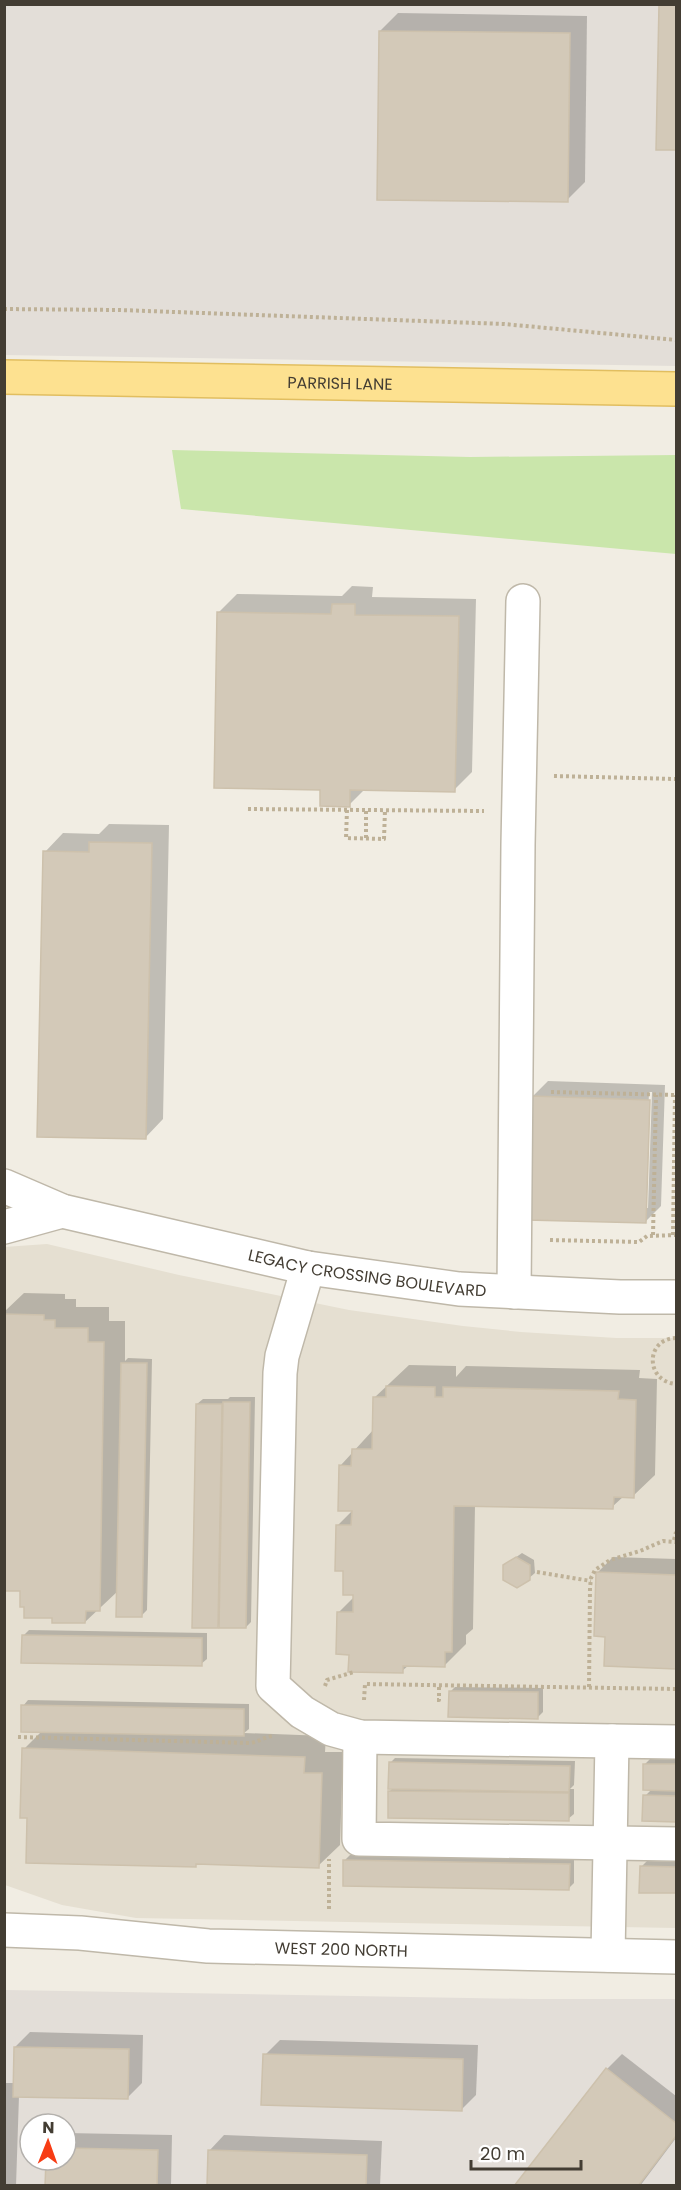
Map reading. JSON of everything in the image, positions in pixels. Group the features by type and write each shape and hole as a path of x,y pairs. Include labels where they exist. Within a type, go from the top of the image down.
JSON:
{"main road":[{"name":"PARRISH LANE","path":"4,377 676,389"}],"street":[{"path":"514,1292 523,601"},
{"name":"LEGACY CROSSING BOULEVARD","path":"4,1186 62,1211 308,1268 459,1289 620,1297 676,1297"},
{"path":"4,1227 62,1211"},
{"path":"308,1268 282,1356 280,1373 273,1686 302,1712 331,1729 360,1737 676,1742"},
{"path":"360,1737 359,1839 676,1844"},
{"path":"608,1955 612,1741"},
{"name":"WEST 200 NORTH","path":"4,1930 80,1933 208,1946 676,1957"}],"path":[{"path":"4,309 120,310 504,324 676,340"},
{"path":"519,775 676,779"},
{"path":"248,809 490,811"},
{"path":"347,810 346,838 384,839 385,810"},
{"path":"366,810 366,838"},
{"path":"543,1240 639,1242 647,1236 675,1235 676,1095 546,1092"},
{"path":"653,1235 656,1095"},
{"path":"676,1338 665,1340 652,1360 653,1367 662,1380 676,1384"},
{"path":"589,1687 591,1581 595,1570 610,1560 663,1541 675,1541 676,1532"},
{"path":"537,1572 591,1581"},
{"path":"318,1692 326,1686 327,1680 354,1672"},
{"path":"364,1700 365,1684 676,1689"},
{"path":"429,1700 439,1700 440,1685"},
{"path":"353,1699 375,1700"},
{"path":"18,1737 257,1743 271,1736 281,1736"},
{"path":"328,1909 329,1852"}],"shaded area":[{"path":"5,5 676,5 676,366 5,355"},
{"path":"47,1244 179,1275 349,1310 521,1332 616,1338 676,1338 676,1928 136,1918 62,1905 5,1885 4,1247"},
{"path":"5,1990 531,1999 676,1999 676,2185 5,2186"}],"green space":[{"path":"172,450 470,457 676,455 676,554 181,509"}],"building":[{"path":"659,4 676,4 676,150 656,150"},
{"path":"379,31 570,33 568,202 377,200"},
{"path":"332,604 355,604 355,615 459,616 455,792 350,790 350,807 320,806 320,790 214,788 217,612 331,614"},
{"path":"89,842 152,843 146,1139 37,1137 43,851 89,852"},
{"path":"531,1096 650,1100 646,1223 527,1220"},
{"path":"4,1314 44,1315 44,1320 55,1320 55,1328 88,1328 88,1342 104,1342 100,1611 86,1611 85,1623 52,1623 52,1618 24,1618 24,1607 20,1607 20,1591 4,1591"},
{"path":"121,1363 147,1363 142,1617 116,1617"},
{"path":"386,1386 435,1387 435,1397 443,1397 443,1387 619,1391 618,1399 636,1400 634,1498 614,1497 613,1509 454,1506 452,1652 445,1652 445,1667 403,1666 403,1673 348,1672 349,1655 336,1654 337,1612 353,1612 353,1595 343,1595 343,1571 335,1571 336,1525 351,1525 352,1511 338,1511 339,1465 351,1466 352,1449 372,1449 373,1397 386,1397"},
{"path":"223,1402 250,1402 246,1628 219,1628"},
{"path":"196,1404 222,1404 218,1628 192,1628"},
{"path":"516,1557 530,1565 530,1580 517,1588 503,1580 503,1565"},
{"path":"596,1572 676,1575 676,1669 604,1666 605,1637 594,1636"},
{"path":"22,1635 202,1638 202,1666 21,1663"},
{"path":"449,1691 538,1692 538,1719 448,1717"},
{"path":"21,1705 244,1709 244,1736 21,1732"},
{"path":"22,1748 305,1757 304,1773 322,1773 319,1868 196,1864 196,1867 26,1863 27,1818 20,1818"},
{"path":"389,1762 570,1766 569,1792 388,1789"},
{"path":"643,1764 676,1764 676,1791 643,1790"},
{"path":"388,1791 569,1793 569,1821 388,1818"},
{"path":"643,1795 676,1796 676,1822 642,1821"},
{"path":"343,1860 570,1864 569,1890 343,1886"},
{"path":"640,1866 676,1867 676,1893 639,1893"},
{"path":"14,2047 129,2049 128,2099 13,2097"},
{"path":"263,2054 463,2059 462,2111 261,2105"},
{"path":"606,2068 676,2123 676,2136 638,2186 514,2186"},
{"path":"78,2148 158,2150 157,2186 45,2186 46,2172 78,2172"},
{"path":"208,2150 367,2155 366,2186 207,2186"}]}
